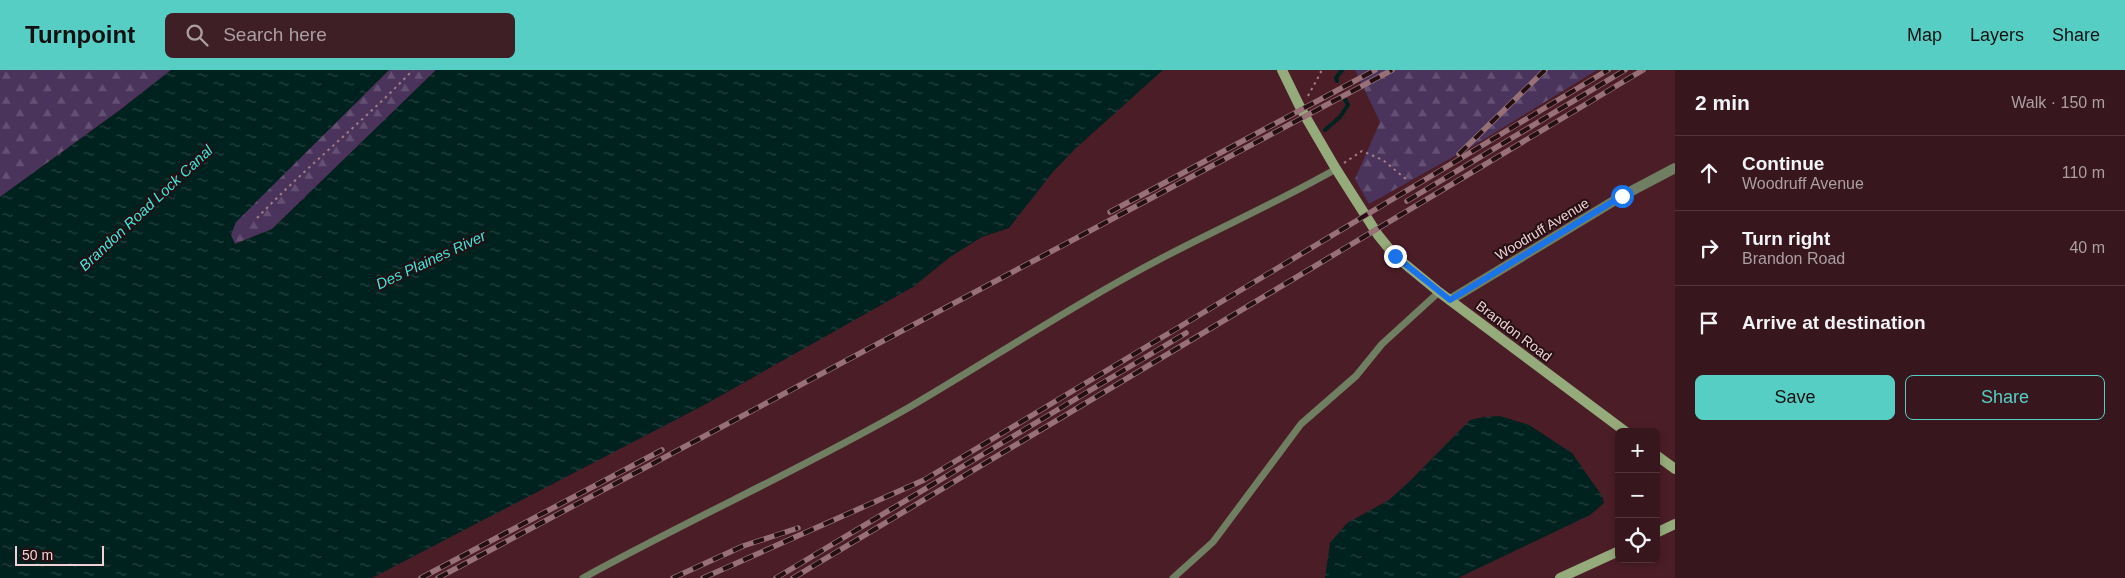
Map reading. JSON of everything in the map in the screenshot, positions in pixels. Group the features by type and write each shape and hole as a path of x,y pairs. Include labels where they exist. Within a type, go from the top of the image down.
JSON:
{"street":[{"name":"Brandon Road","path":"1282,70 1301,109 1336,169 1378,236 1395,256 1439,292 1621,428"},
{"name":"Woodruff Avenue","path":"1450,300 1622,196 1675,168"},
{"path":"1660,458 1675,469"},
{"path":"1660,531 1675,524"},
{"path":"1560,578 1615,552"}],"lane":[{"path":"584,578 659,536 818,457 907,408 1163,257 1288,196 1336,169"},
{"path":"1173,578 1213,542 1301,424 1356,376 1382,344 1439,292"}],"path":[{"path":"257,218 293,180 328,153 413,70"},
{"path":"1301,109 1321,72 1320,70"},
{"path":"1336,169 1362,151 1383,160 1406,180"}],"green space":[{"path":"0,70 171,70 120,110 0,197"},
{"path":"389,70 436,70 272,229 235,244 231,235 235,222"},
{"path":"1355,70 1597,70 1483,140 1369,204 1355,179 1380,122"}],"water":[{"path":"171,70 389,70 236,222 231,235 235,244 272,229 436,70 1163,70 1075,149 1052,173 1009,228 982,237 950,257 913,287 706,404 372,578 0,578 0,197 120,110"},
{"path":"1500,416 1529,425 1572,453 1602,496 1604,503 1590,515 1458,578 1325,578 1330,543 1347,523 1389,500 1470,420"}],"waterway":[{"path":"1337,81 1336,78 1342,70"},
{"path":"1325,130 1340,117 1348,105 1345,99"}],"railway":[{"path":"1110,212 1375,70"},
{"path":"438,578 1392,70"},
{"path":"1459,154 1545,70"},
{"path":"703,578 924,480 1608,70"},
{"path":"1407,201 1625,70"},
{"path":"793,578 1643,70"},
{"path":"776,578 1186,333"},
{"path":"421,578 662,450"},
{"path":"673,578 743,546 798,528"}],"route":[{"path":"1395,256 1450,300 1622,196"}],"water label":[{"name":"Brandon Road Lock Canal","path":"146,208"},
{"name":"Des Plaines River","path":"431,260"}]}
